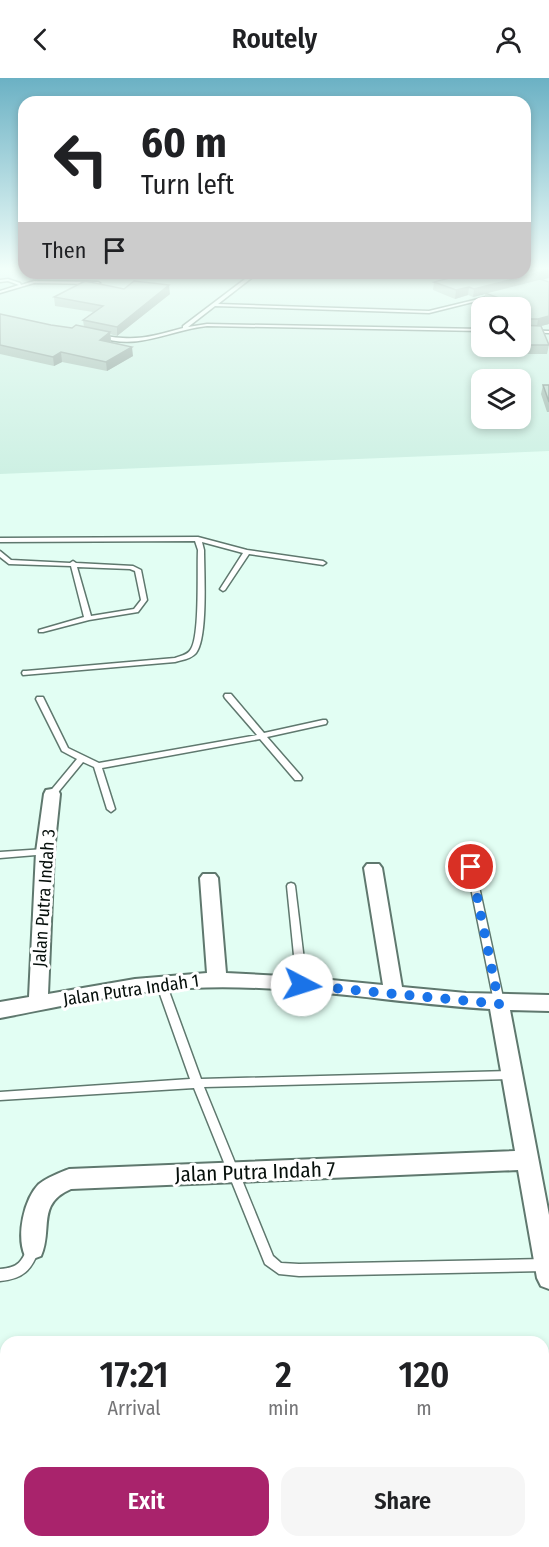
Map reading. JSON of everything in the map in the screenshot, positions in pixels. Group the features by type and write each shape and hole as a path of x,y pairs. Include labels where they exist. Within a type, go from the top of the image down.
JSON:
{"street":[{"name":"Jalan Putra Indah 3","path":"38,1003 45,852 52,794"},
{"path":"373,868 394,994"},
{"path":"210,878 217,980"},
{"name":"Jalan Putra Indah 1","path":"0,1010 161,983 217,980 302,985 499,1004 549,1003"},
{"path":"499,1004 548,1271"},
{"name":"Jalan Putra Indah 7","path":"33,1248 37,1206 43,1195 54,1185 69,1179 527,1160"}],"lane":[{"path":"107,338 126,341 149,338"},
{"path":"0,540 198,539 247,552 324,563"},
{"path":"26,674 175,660 191,655 195,649 197,635 201,550 198,539"},
{"path":"223,589 247,552"},
{"path":"0,553 9,562 73,563 130,567 138,570 144,600 136,611 88,618 41,631"},
{"path":"73,563 88,618"},
{"path":"228,696 298,778"},
{"path":"40,699 65,749 98,766 262,736 323,722"},
{"path":"52,794 82,758"},
{"path":"98,766 111,809"},
{"path":"0,855 45,852"},
{"path":"471,867 499,1004"},
{"path":"291,886 302,985"},
{"path":"161,983 232,1173 269,1260 279,1268 548,1271"},
{"path":"0,1096 197,1083 511,1075"},
{"path":"0,1275 18,1272 28,1263 33,1248"}],"shaded area":[{"path":"0,338 471,338 471,357 531,357 531,338 549,338 549,451 0,474"}],"building":[{"path":"0,338 103,338 100,340 132,347 106,362 61,352 53,357 0,345"},
{"path":"531,338 546,338 549,345 531,345"},
{"path":"543,385 549,385 549,402"}],"route":[{"path":"302,985 499,1004 471,867"}]}
